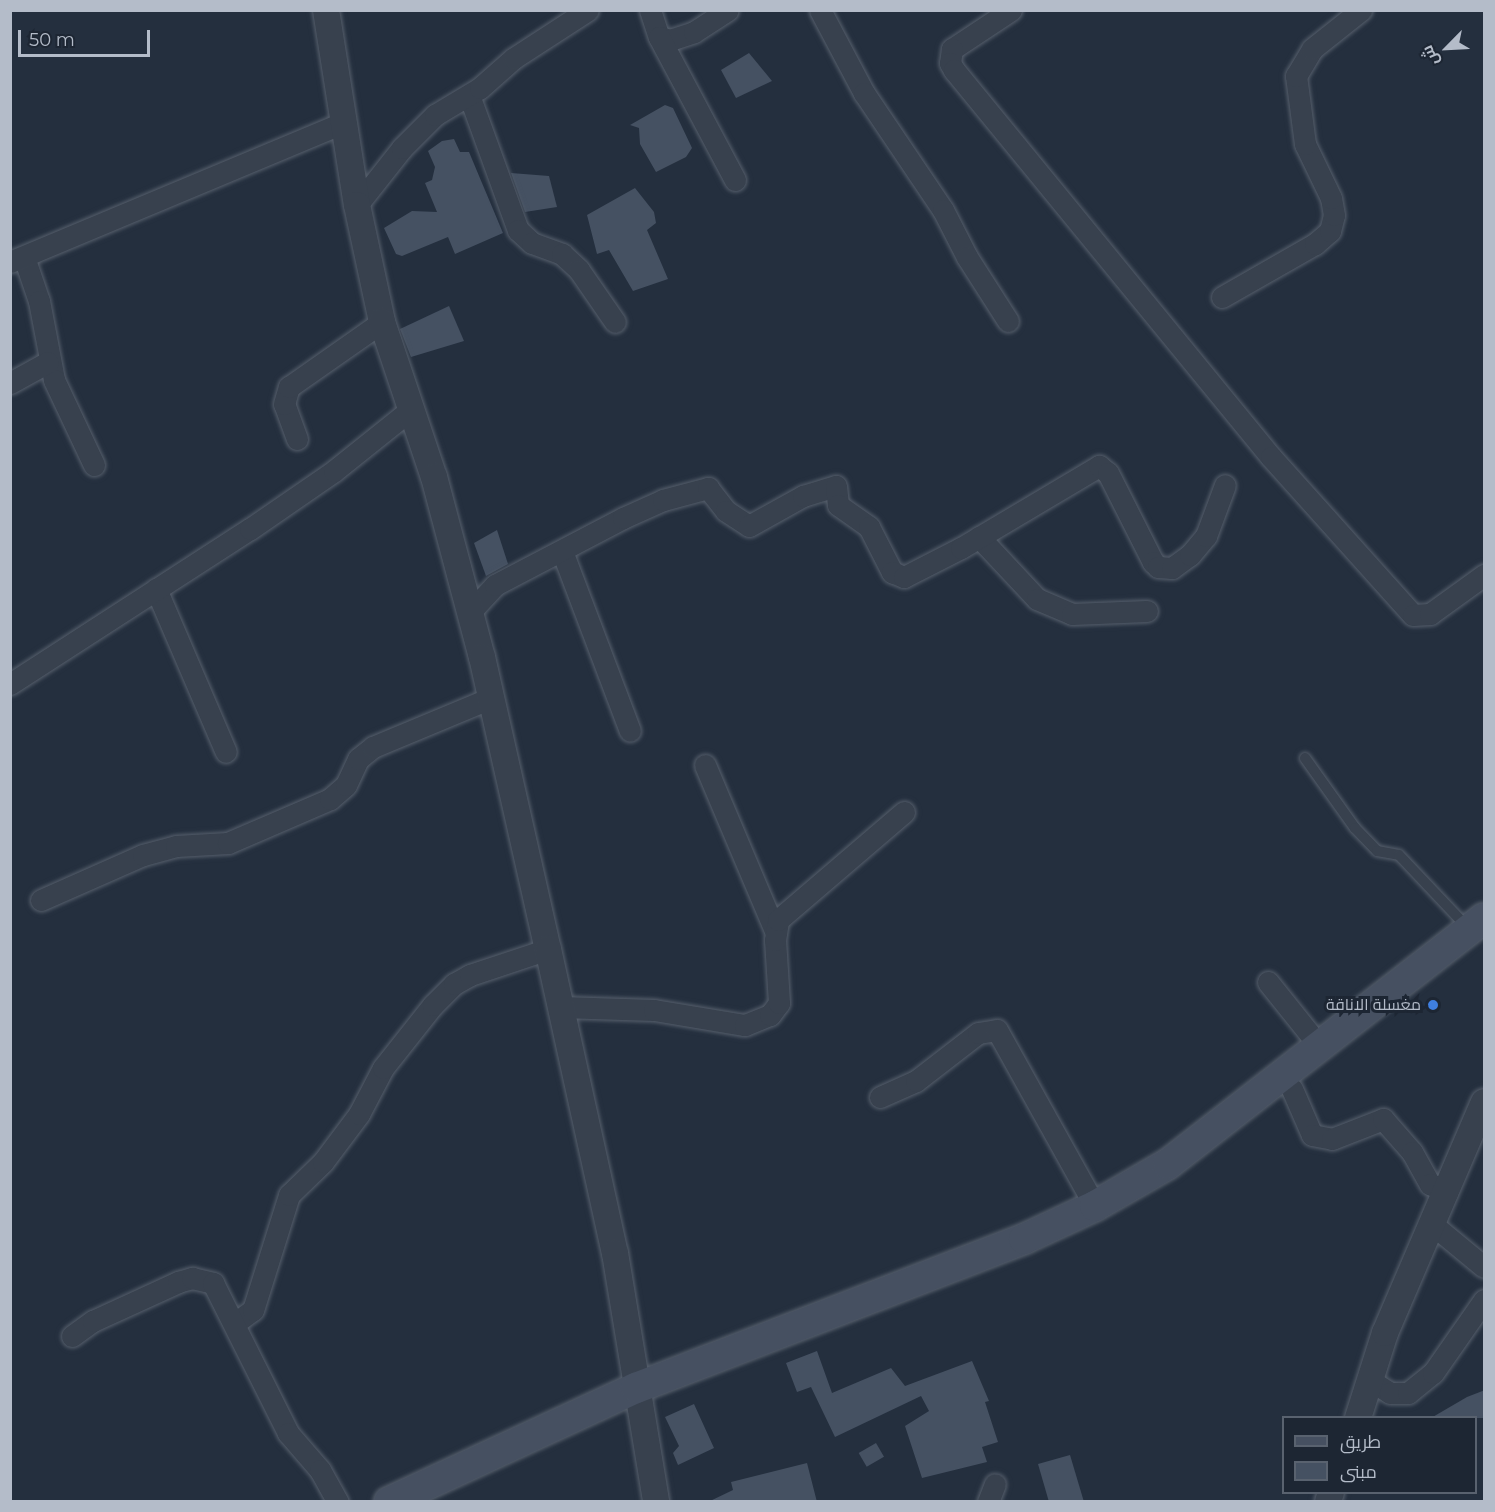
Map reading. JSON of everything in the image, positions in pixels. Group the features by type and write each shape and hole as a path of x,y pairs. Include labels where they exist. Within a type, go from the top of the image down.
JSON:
{"main road":[{"path":"1026,1245 1168,1164 1479,929"},
{"path":"389,1502 638,1397 1026,1245 1088,1225 1176,1176 1292,1089 1479,929"},
{"path":"430,1502 638,1397"}],"street":[{"path":"326,10 357,205 382,322 434,477 470,612 548,948 615,1253 656,1502"},
{"path":"357,205 410,140 435,115 469,95 514,58 588,10"},
{"path":"650,10 659,37 735,180"},
{"path":"659,37 670,40 684,37 728,10"},
{"path":"820,10 864,93 943,210 967,257 1008,321"},
{"path":"1011,10 952,49 950,63 954,70 1271,457 1413,615 1430,614 1485,575"},
{"path":"1222,297 1315,244 1330,231 1334,215 1331,198 1305,144 1296,76 1312,50 1361,10"},
{"path":"469,95 518,230 532,243 562,254 579,270 615,322"},
{"path":"94,465 48,362 39,301 17,259 344,122"},
{"path":"297,439 284,404 289,387 382,322"},
{"path":"10,383 48,362"},
{"path":"10,684 334,471 410,411"},
{"path":"470,612 495,585 663,500 708,488 726,511 749,526 803,496 836,486 838,505 869,527 892,572 901,577 914,574 1099,466 1108,473 1153,562 1158,567 1172,568 1190,555 1206,537 1225,485"},
{"path":"980,537 1037,599 1072,614 1147,611"},
{"path":"562,551 630,731"},
{"path":"156,589 226,752"},
{"path":"41,900 143,855 176,846 228,843 330,799 346,785 364,753 491,698"},
{"path":"561,1007 619,1008 735,1024 758,1022 770,1015 779,1003 775,931 705,765"},
{"path":"775,931 788,908 904,812"},
{"path":"235,1323 253,1310 289,1195 323,1162 358,1114 383,1068 433,1005 454,984 471,975 548,948"},
{"path":"1268,982 1320,1047"},
{"path":"880,1097 916,1081 978,1033 997,1030 1095,1206"},
{"path":"1292,1089 1312,1136 1332,1139 1383,1119 1412,1152 1430,1184 1447,1192"},
{"path":"1359,1416 1385,1333 1485,1102"},
{"path":"1432,1224 1485,1268"},
{"path":"72,1336 93,1322 192,1278 213,1283 288,1433 320,1470 339,1502"},
{"path":"1371,1381 1390,1393 1408,1393 1433,1373 1485,1300"}],"lane":[{"path":"1305,758 1355,828 1377,851 1399,855 1479,929"}],"building":[{"path":"749,53 772,81 736,98 721,70"},
{"path":"665,105 673,108 692,148 686,157 656,172 640,144 639,128 630,125"},
{"path":"454,139 460,152 469,152 503,233 455,254 448,237 402,256 396,254 384,228 412,211 437,212 425,183 432,180 435,167 428,151 442,141"},
{"path":"511,173 549,176 557,207 525,212"},
{"path":"635,188 654,212 656,223 647,230 668,279 633,291 609,250 597,254 587,215"},
{"path":"449,306 464,341 411,357 400,329"},
{"path":"497,530 508,564 486,576 474,543"},
{"path":"817,1351 832,1393 891,1368 905,1386 972,1361 989,1401 985,1402 998,1442 982,1447 987,1462 922,1478 905,1426 929,1411 921,1396 835,1437 811,1387 797,1392 786,1363"},
{"path":"1485,1390 1485,1418 1434,1416 1467,1397"},
{"path":"694,1404 714,1448 678,1465 673,1453 679,1446 665,1417"},
{"path":"876,1443 884,1457 867,1467 859,1453"},
{"path":"1070,1455 1084,1502 1049,1502 1038,1464"},
{"path":"807,1463 817,1502 708,1502 733,1490 731,1482"}],"place":[{"name":"مغسلة الاناقة","path":"1433,1005"}]}
